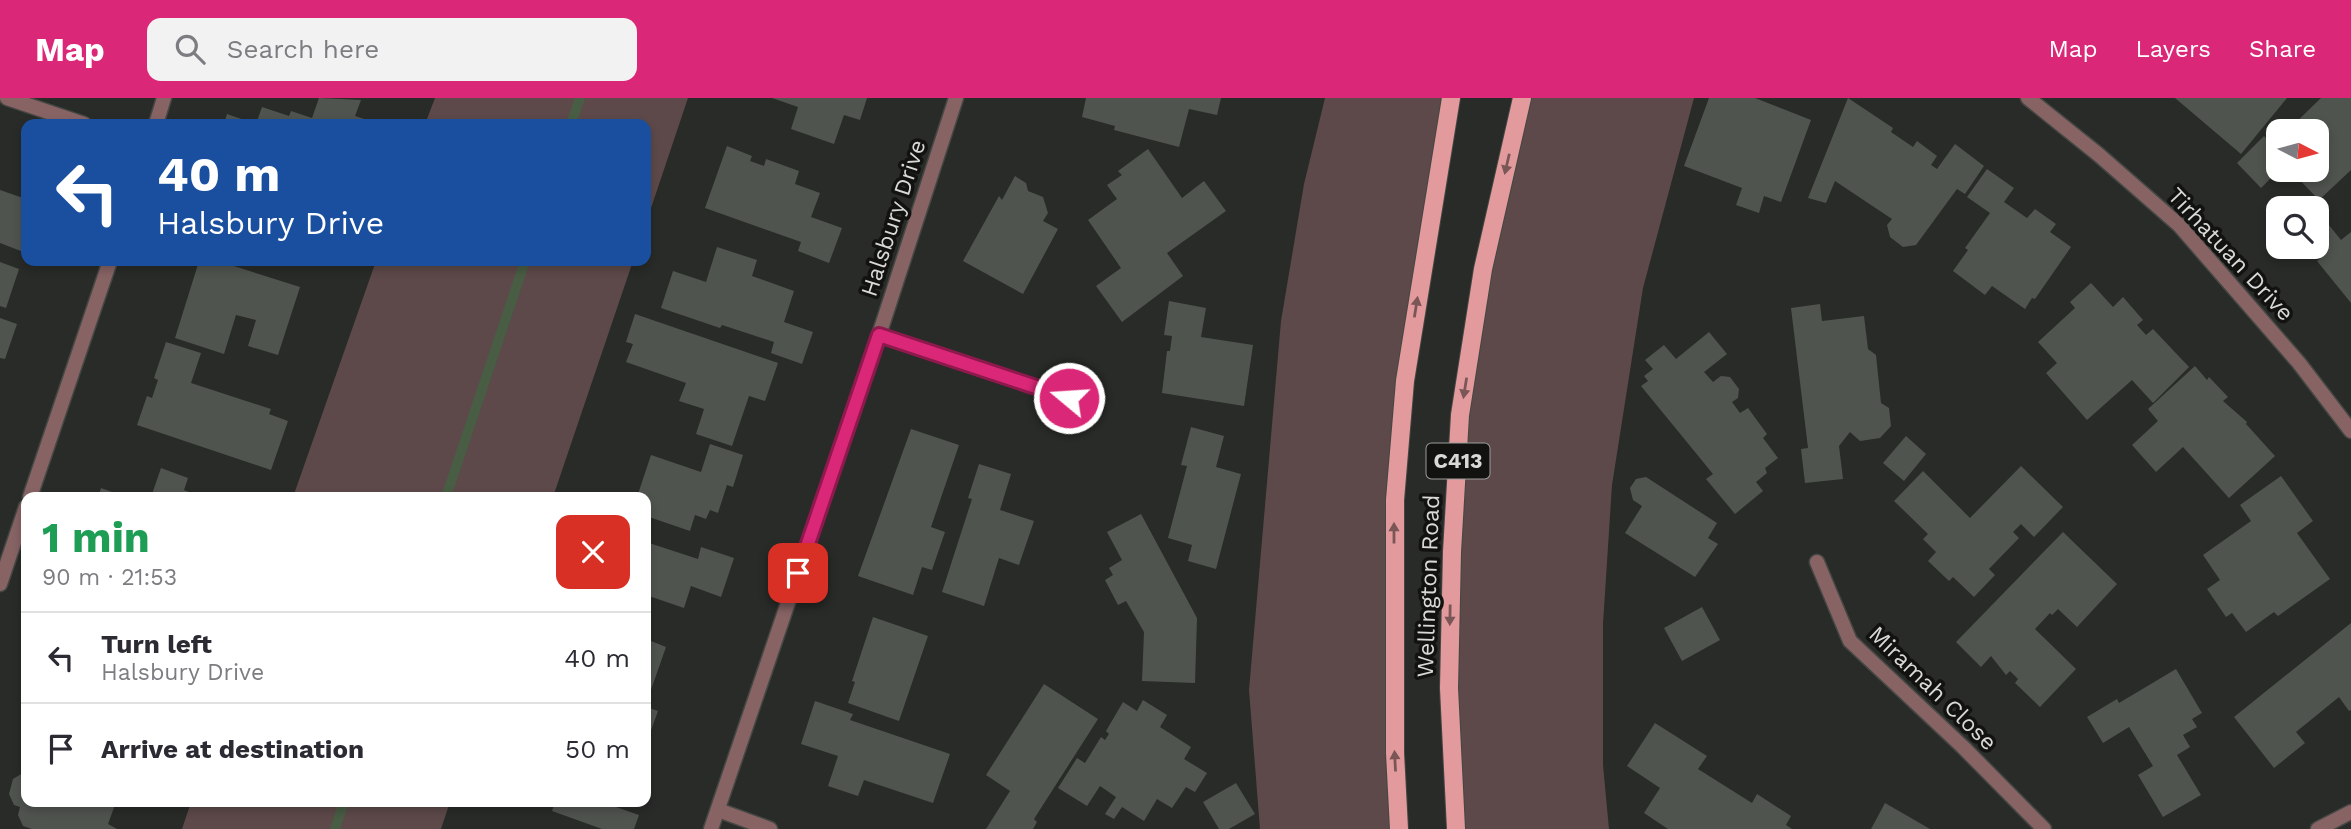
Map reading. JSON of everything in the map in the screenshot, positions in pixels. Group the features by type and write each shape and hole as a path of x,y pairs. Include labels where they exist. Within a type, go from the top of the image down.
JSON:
{"main road":[{"name":"Wellington Road","path":"1399,829 1395,753 1395,500 1405,381 1451,98"},
{"name":"Wellington Road","path":"1456,829 1449,688 1452,552 1460,415 1483,269 1522,98"}],"street":[{"path":"7,98 69,119"},
{"path":"158,119 164,98"},
{"name":"Halsbury Drive","path":"711,829 879,335 956,98"},
{"name":"Tirhatuan Drive","path":"2028,98 2179,225 2299,363 2351,431"},
{"path":"32,492 108,266"},
{"path":"879,335 1069,398"},
{"path":"0,584 21,522"},
{"name":"Miramah Close","path":"1817,562 1850,641 1963,747 2044,829"},
{"path":"718,810 770,829"},
{"path":"2318,829 2351,812"}],"shaded area":[{"path":"435,98 688,98 651,208 651,119 427,119"},
{"path":"1325,98 1451,98 1405,381 1399,829 1260,829 1249,690 1281,321 1304,184"},
{"path":"1522,98 1694,98 1643,288 1612,485 1603,624 1603,765 1609,829 1456,829 1460,415"},
{"path":"374,266 631,266 555,492 295,492"},
{"path":"189,807 448,807 441,829 182,829"}],"building":[{"path":"319,98 361,100 355,116 364,119 258,119 262,107 289,116 291,111 312,118"},
{"path":"772,98 867,98 860,120 844,115 834,144 791,129 798,107"},
{"path":"1086,98 1221,98 1217,115 1189,109 1179,147 1114,130 1115,126 1082,117"},
{"path":"1709,98 1755,98 1811,120 1781,202 1764,196 1759,213 1736,205 1742,188 1684,166"},
{"path":"1848,98 1893,128 1891,132 1913,147 1917,141 1937,156 1931,165 1937,169 1955,144 1984,166 1965,194 1957,189 1916,245 1903,247 1890,237 1887,225 1892,219 1835,181 1826,203 1808,198"},
{"path":"2175,98 2287,98 2270,119 2266,119 2266,124 2241,154"},
{"path":"2321,98 2351,98 2351,170 2323,196 2315,196 2302,182 2329,182 2329,119 2299,119"},
{"path":"227,114 242,119 226,119"},
{"path":"2264,136 2266,138 2267,182 2261,188 2237,163"},
{"path":"727,146 752,156 750,161 764,166 766,159 799,171 795,184 820,193 811,217 842,228 829,263 798,251 801,242 705,208"},
{"path":"1148,149 1182,198 1204,181 1226,211 1167,253 1183,276 1122,322 1096,286 1121,268 1088,220 1117,199 1107,185 1122,175 1118,171"},
{"path":"1987,169 2014,188 2004,202 2027,218 2035,209 2056,224 2050,232 2071,247 2025,309 1992,286 1985,295 1953,271 1968,250 1965,248 1990,213 1967,197"},
{"path":"1015,176 1026,183 1028,191 1043,197 1048,213 1043,221 1058,229 1023,294 963,261 999,196 1002,200"},
{"path":"0,190 21,197 21,251 0,243"},
{"path":"2329,225 2341,240 2351,232 2351,303 2317,261 2329,259"},
{"path":"717,247 757,260 752,276 794,291 784,322 813,332 802,364 771,353 774,342 722,325 720,328 661,308 673,271 706,282"},
{"path":"0,262 19,269 6,308 0,306"},
{"path":"197,266 234,266 300,287 278,355 248,346 256,320 236,315 224,354 175,338"},
{"path":"2091,283 2113,307 2123,297 2143,320 2137,325 2146,335 2153,329 2189,367 2153,403 2132,380 2087,420 2046,373 2057,363 2038,342 2075,308 2070,302"},
{"path":"1169,301 1206,308 1201,337 1253,345 1244,406 1162,393 1167,351 1170,351 1172,336 1164,335"},
{"path":"1820,304 1822,321 1864,316 1868,349 1876,355 1881,403 1889,408 1891,426 1880,438 1860,441 1850,432 1839,446 1843,479 1805,483 1801,449 1808,448 1791,308"},
{"path":"635,314 778,363 765,401 749,396 732,446 696,434 704,409 679,401 686,383 626,362 633,344 626,342"},
{"path":"0,318 17,324 5,359 0,358"},
{"path":"1709,332 1727,354 1704,372 1713,382 1721,376 1730,377 1739,389 1738,398 1732,402 1740,413 1748,408 1767,434 1763,438 1778,458 1765,468 1767,473 1756,482 1763,491 1735,514 1706,479 1713,474 1641,386 1648,381 1644,376 1653,369 1645,360 1664,345 1676,359"},
{"path":"166,342 201,353 191,383 271,409 269,414 288,421 271,470 137,425 147,396 152,398 158,380 154,378"},
{"path":"2195,366 2228,397 2223,401 2247,422 2275,456 2229,498 2183,447 2156,472 2132,445 2158,421 2148,409"},
{"path":"1191,427 1224,436 1216,467 1241,474 1216,569 1188,561 1192,545 1168,538 1187,466 1181,465"},
{"path":"911,429 959,445 931,527 945,532 932,570 922,567 913,595 858,576"},
{"path":"1906,436 1926,454 1904,481 1883,463"},
{"path":"710,444 743,455 733,487 727,485 718,513 710,510 706,519 695,515 690,531 651,518 651,492 639,492 651,455 701,472"},
{"path":"979,464 1011,474 1000,510 1034,521 1019,565 999,558 984,606 942,592 972,499 968,498"},
{"path":"2021,466 2063,507 2034,537 2021,524 2013,532 2019,538 1989,569 1995,575 1974,597 1953,577 1949,581 1928,561 1936,552 1923,539 1928,534 1894,501 1923,471 1970,518"},
{"path":"161,468 188,478 184,490 189,492 153,492"},
{"path":"2281,476 2313,521 2297,533 2330,579 2278,616 2274,612 2246,632 2232,613 2226,617 2207,589 2220,580 2203,555 2251,521 2240,505"},
{"path":"1646,477 1717,523 1708,538 1718,544 1695,577 1625,533 1642,506 1633,500 1630,488 1636,479"},
{"path":"1141,514 1197,618 1195,683 1142,681 1144,632 1126,601 1118,605 1105,580 1113,575 1109,568 1122,560 1107,532"},
{"path":"2063,532 2117,584 2077,627 2058,609 2052,615 2050,613 2035,629 2076,669 2040,707 2015,683 2018,679 2010,671 2006,675 1991,656 1981,667 1956,642"},
{"path":"651,544 698,559 701,547 734,558 721,597 691,586 684,608 651,597"},
{"path":"1702,607 1720,640 1682,661 1664,628"},
{"path":"873,617 928,636 899,721 848,703 855,682 852,681"},
{"path":"2351,623 2351,710 2349,711 2339,697 2296,732 2305,743 2274,768 2234,717"},
{"path":"651,641 666,647 651,690"},
{"path":"2176,669 2202,713 2192,719 2197,727 2183,735 2190,747 2177,755 2201,795 2163,817 2138,775 2153,766 2129,727 2103,743 2087,717 2117,699 2119,703"},
{"path":"1044,684 1098,719 1034,819 1037,822 1033,829 986,829 1010,791 986,775"},
{"path":"1143,700 1167,715 1160,727 1191,747 1184,759 1207,773 1195,792 1186,787 1172,808 1157,799 1144,821 1122,807 1114,819 1105,814 1116,797 1100,786 1087,806 1058,788 1077,758 1085,763 1101,737 1105,740 1109,734 1106,731 1123,702 1137,711"},
{"path":"815,701 853,714 850,720 950,754 933,803 864,780 858,796 828,786 838,756 801,744"},
{"path":"651,709 658,711 651,730"},
{"path":"1655,723 1707,756 1698,769 1752,803 1757,794 1791,816 1786,825 1792,829 1668,829 1644,813 1660,788 1627,766"},
{"path":"21,774 21,807 114,807 108,824 117,829 32,829 23,826 18,815 20,807 14,805 9,794 13,779"},
{"path":"1236,783 1255,814 1229,829 1219,829 1203,802"},
{"path":"1885,803 1930,829 1871,829"},
{"path":"553,807 616,807 639,815 634,829 602,829 552,811"}],"waterway":[{"path":"573,119 580,98"},
{"path":"448,492 523,266"},
{"path":"335,829 342,807"}],"route":[{"path":"798,573 879,335 1069,398"}]}
